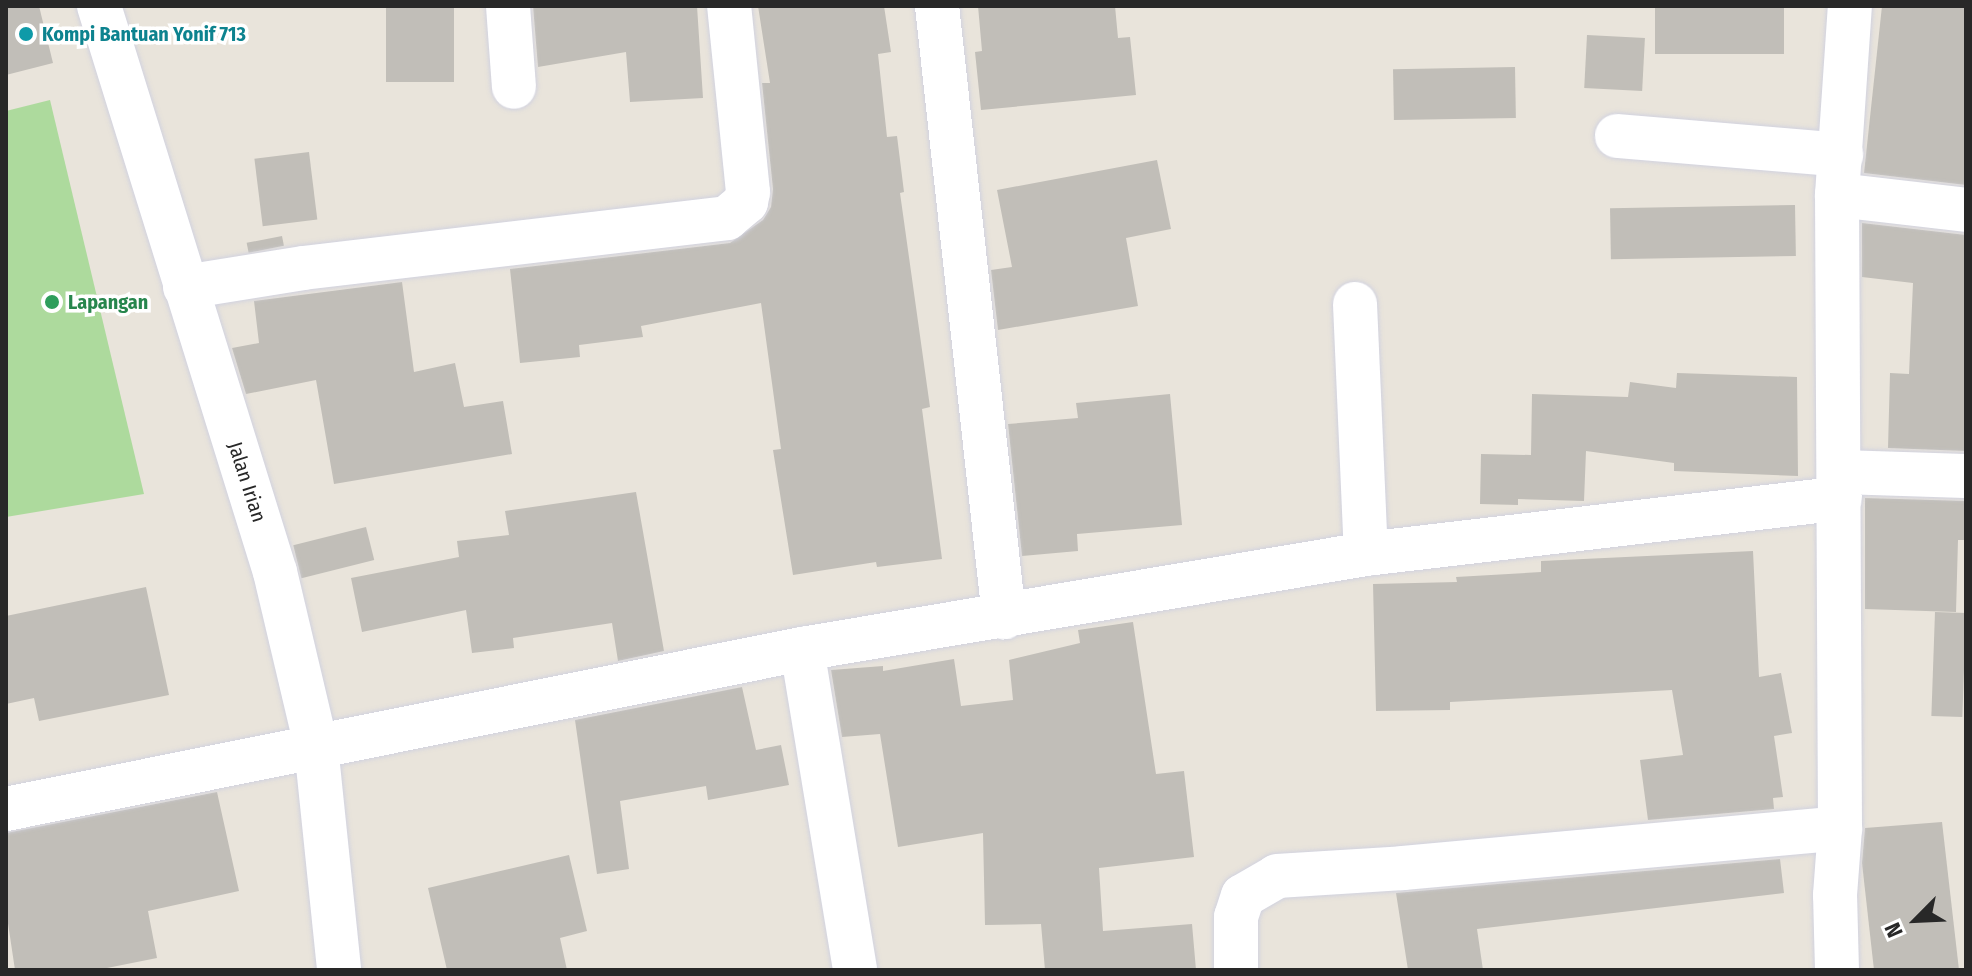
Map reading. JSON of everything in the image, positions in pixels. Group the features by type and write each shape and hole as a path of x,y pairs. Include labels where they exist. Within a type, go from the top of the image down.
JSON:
{"street":[{"name":"Jalan Irian","path":"99,6 275,572 316,746 339,970"},
{"path":"508,6 514,87"},
{"path":"185,287 303,268 727,218 746,202 748,192 729,6"},
{"path":"937,6 1004,617"},
{"path":"1837,970 1835,895 1840,828 1839,175 1850,6"},
{"path":"1617,136 1839,175 1966,210"},
{"path":"1355,304 1366,554"},
{"path":"6,809 802,649 1366,554 1840,485 1966,476"},
{"path":"802,649 855,970"},
{"path":"1236,970 1236,917 1243,896 1277,876 1403,868 1840,828"}],"green space":[{"name":"Lapangan","path":"50,100 144,494 6,517 6,111"}],"building":[{"name":"Kompi Bantuan Yonif 713","path":"6,6 39,6 53,63 6,75"},
{"path":"386,6 454,6 454,82 386,82"},
{"path":"533,6 697,6 703,98 630,102 626,52 538,67"},
{"path":"758,6 884,6 891,52 878,54 887,137 897,136 904,192 900,193 930,407 922,409 942,559 877,567 876,562 793,575 773,450 781,449 761,303 641,326 643,337 579,345 580,357 520,363 510,269 730,243 763,220 771,207 773,189 762,83 770,83"},
{"path":"978,6 1115,6 1118,38 1130,37 1136,95 981,110 975,52 982,51"},
{"path":"1655,6 1784,6 1784,54 1655,54"},
{"path":"1882,6 1966,6 1966,185 1864,173"},
{"path":"1587,35 1645,38 1642,91 1584,88"},
{"path":"1515,67 1516,118 1394,120 1393,69"},
{"path":"309,152 317,219 263,226 254,159"},
{"path":"1157,160 1171,229 1126,238 1138,306 998,330 991,270 1012,267 997,190"},
{"path":"1795,205 1796,256 1611,259 1610,208"},
{"path":"1862,223 1966,235 1966,451 1888,448 1890,373 1909,374 1913,283 1862,277"},
{"path":"282,236 284,246 249,253 247,243"},
{"path":"402,282 414,372 455,363 464,407 503,401 512,454 334,484 316,380 246,394 232,348 259,343 254,301"},
{"path":"1677,373 1797,377 1798,476 1674,471 1674,463 1586,451 1584,501 1518,499 1518,505 1480,504 1481,454 1531,455 1532,394 1628,397 1630,382 1676,388"},
{"path":"1170,394 1182,525 1077,534 1078,551 1022,556 1008,424 1078,418 1076,403"},
{"path":"636,492 664,651 618,661 612,623 513,638 514,648 472,653 466,610 362,632 351,578 459,557 457,541 509,535 505,511"},
{"path":"1865,498 1966,501 1966,540 1958,540 1956,612 1865,609"},
{"path":"366,527 374,560 301,578 293,545"},
{"path":"1753,551 1759,677 1781,673 1792,733 1774,736 1783,797 1773,798 1774,809 1648,820 1640,760 1683,755 1672,690 1450,702 1450,710 1376,711 1373,584 1457,582 1456,577 1541,572 1541,561"},
{"path":"146,587 169,695 39,721 34,698 6,704 6,616"},
{"path":"1935,612 1966,613 1962,717 1931,716"},
{"path":"1133,622 1156,774 1184,771 1194,857 1099,868 1103,931 1192,924 1196,970 1045,970 1041,924 985,925 983,833 898,847 880,734 842,737 831,670 883,666 883,671 954,659 961,706 1013,700 1009,660 1080,643 1078,630"},
{"path":"742,687 756,750 781,745 789,785 708,800 706,786 620,801 629,869 597,874 575,720"},
{"path":"217,792 239,891 148,911 157,958 97,970 15,970 6,910 6,833"},
{"path":"1942,822 1959,970 1874,970 1862,863 1865,828"},
{"path":"569,855 587,931 560,938 567,970 447,970 428,888"},
{"path":"1780,859 1784,893 1477,929 1483,970 1408,970 1396,893"}],"place":[{"name":"Kompi Bantuan Yonif 713","path":"26,34"},
{"name":"Lapangan","path":"52,302"}]}
